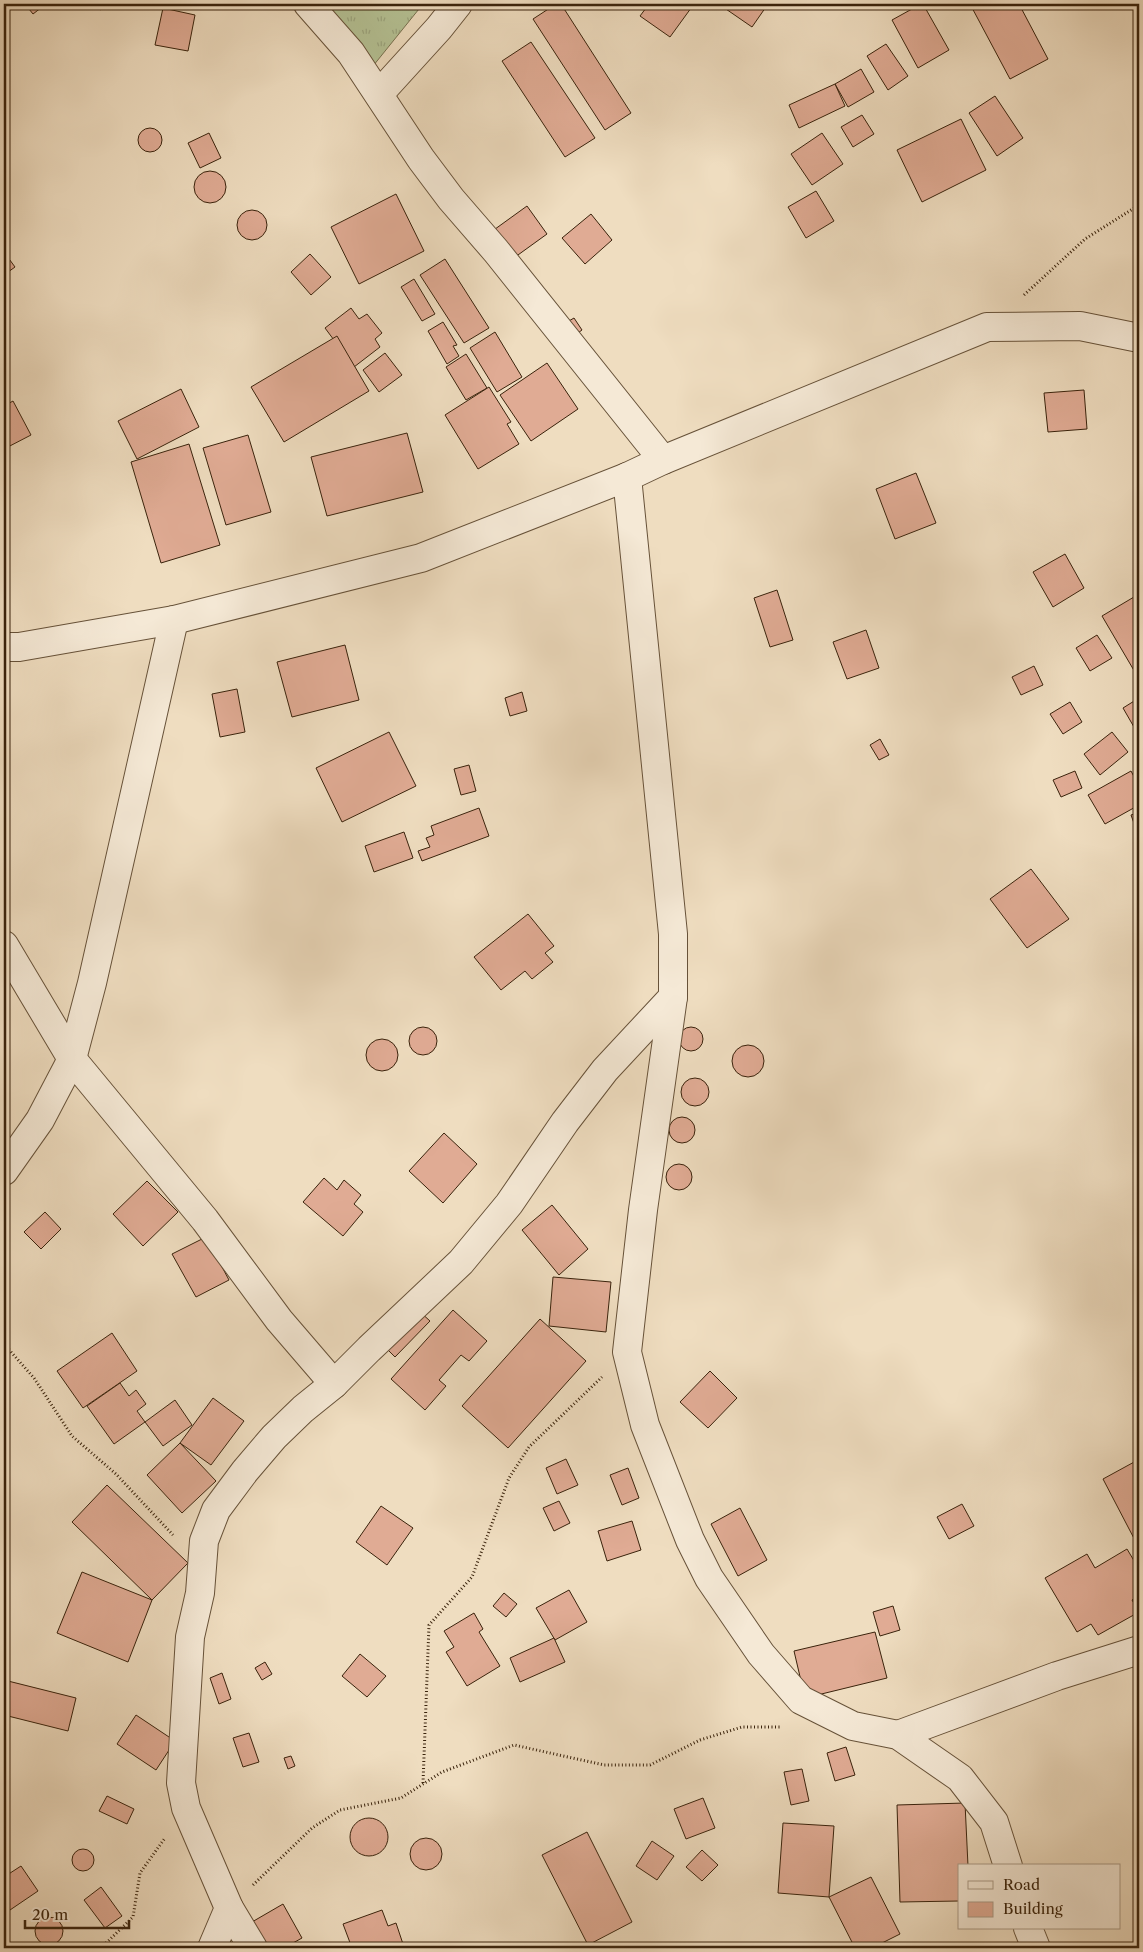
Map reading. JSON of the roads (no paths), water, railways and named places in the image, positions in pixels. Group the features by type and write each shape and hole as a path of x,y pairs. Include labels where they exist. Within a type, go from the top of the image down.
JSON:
{"street":[{"path":"308,4 351,53 451,199 496,251 664,460"},
{"path":"380,94 458,4"},
{"path":"4,647 19,647 174,620 421,558 627,477 987,327 1080,326 1139,338"},
{"path":"627,477 673,934 673,997 643,1210 627,1352 645,1425 690,1540 709,1578 761,1654 801,1700 853,1726 898,1735 960,1778 994,1822 1007,1864"},
{"path":"4,1171 40,1120 72,1059 92,983 174,620"},
{"path":"4,945 72,1059 205,1220 279,1320 334,1384"},
{"path":"253,1948 229,1908 186,1808 181,1783 190,1637 200,1594 204,1541 216,1510 245,1471 274,1437 334,1384 369,1348 461,1262 509,1204 605,1070 673,997"},
{"path":"898,1735 1057,1676 1139,1650"},
{"path":"212,1948 229,1908"},
{"path":"1029,1930 1036,1948"}]}
